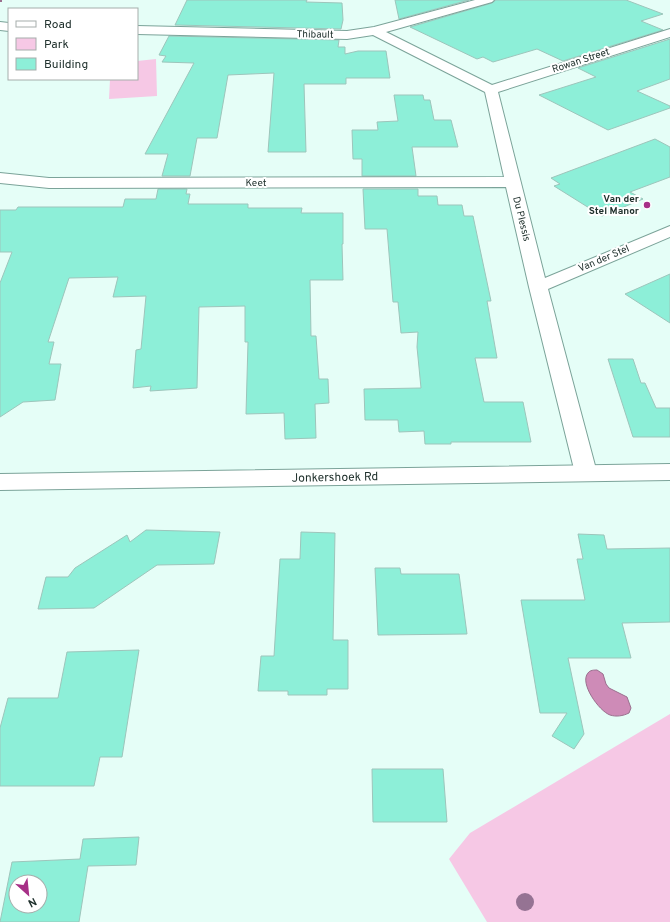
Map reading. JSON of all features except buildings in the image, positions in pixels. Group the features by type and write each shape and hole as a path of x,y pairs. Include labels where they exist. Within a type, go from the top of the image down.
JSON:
{"street":[{"name":"Thibault","path":"138,30 347,35 374,30 488,0"},
{"path":"374,30 491,90"},
{"name":"Rowan Street","path":"491,90 670,33"},
{"name":"Du Plessis","path":"491,90 512,182 586,474"},
{"name":"Keet","path":"0,178 49,183 512,182"},
{"name":"Van der Stel","path":"538,287 670,231"},
{"name":"Jonkershoek Rd","path":"0,483 670,472"}],"green space":[{"path":"156,59 157,96 109,99 110,80 138,80 138,61"},
{"path":"670,714 670,922 487,922 449,859 470,833"}],"shaded area":[{"path":"597,670 603,674 609,688 627,697 631,708 629,713 620,716 610,715 596,703 588,690 586,678 590,671"}],"place":[{"name":"Van der Stel Manor","path":"647,205"}]}
